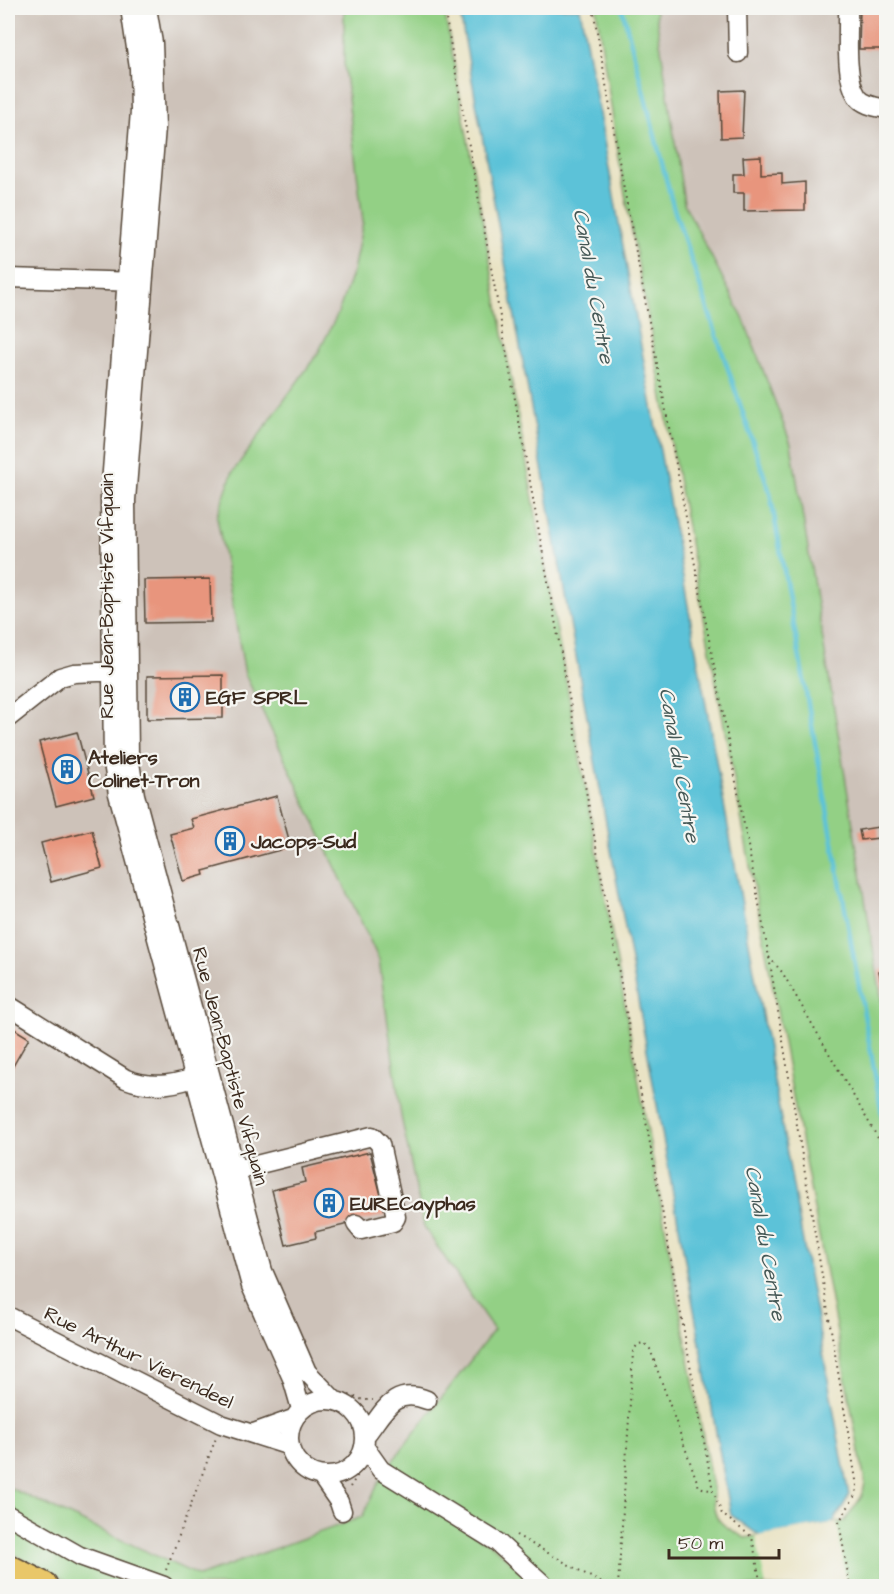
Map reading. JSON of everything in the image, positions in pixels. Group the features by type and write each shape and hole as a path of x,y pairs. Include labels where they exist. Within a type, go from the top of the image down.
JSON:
{"highway":[{"path":"8,1568 44,1587"}],"street":[{"name":"Rue Jean-Baptiste Vifquain","path":"130,8 139,68 140,111 119,671 135,795 250,1286 292,1378 297,1414 289,1431 290,1446"},
{"name":"Rue Jean-Baptiste Vifquain","path":"135,282 156,127 153,43 147,8"},
{"path":"738,8 738,53"},
{"path":"848,8 849,65 857,96 864,102 886,109"},
{"path":"8,278 135,282"},
{"path":"8,718 60,677 74,673 119,671"},
{"path":"8,1005 126,1079 143,1086 162,1086 202,1076"},
{"name":"Rue Jean-Baptiste Vifquain","path":"202,1076 236,1170 263,1271 307,1372 342,1400 358,1418 364,1441 381,1470 497,1542 545,1587"},
{"path":"236,1170 372,1136 380,1144 396,1217 393,1222 361,1230 356,1224"},
{"name":"Rue Arthur Vierendeel","path":"8,1316 221,1424 290,1446"},
{"path":"254,1433 297,1414 311,1403 342,1400 386,1406 408,1396 427,1400"},
{"path":"321,1476 343,1472 352,1466 364,1441 386,1406"},
{"path":"290,1446 301,1466 321,1476 341,1507 343,1472"},
{"path":"8,1515 80,1556 162,1586"}],"path":[{"path":"444,8 713,1491 722,1514 752,1537 761,1587"},
{"path":"593,8 621,178 768,957 857,1486 856,1494 839,1522 850,1587"},
{"path":"768,957 782,972 886,1152"},
{"path":"618,1587 633,1351 638,1344 644,1343 650,1349 699,1487 713,1491"},
{"path":"342,1400 380,1397 386,1406"},
{"path":"162,1586 221,1424"},
{"path":"514,1534 607,1587"}],"shaded area":[{"path":"8,8 344,8 344,65 363,222 353,271 338,313 318,353 284,402 245,674 379,960 401,1116 424,1227 494,1330 382,1476 362,1517 199,1576 8,1487"},
{"path":"603,8 886,8 886,1465"}],"green space":[{"path":"344,8 444,8 713,1491 714,1509 716,1516 724,1525 745,1538 845,1521 862,1496 865,1483 622,178 596,8 655,8 684,203 744,320 791,444 886,1028 886,1586 552,1586 387,1468 494,1330 424,1227 401,1116 379,960 245,674 217,517 232,473 318,353 338,313 353,271 363,222 344,65"},
{"path":"382,1476 494,1547 538,1586 77,1586 8,1551 8,1487 199,1576 362,1517"}],"water":[{"name":"Canal du Centre","path":"459,8 580,8 849,1496 833,1523 760,1536 731,1515"}],"pier":[{"path":"837,1522 847,1586 766,1586 756,1536"}],"building":[{"path":"860,8 886,8 886,49 859,49"},
{"path":"744,90 742,137 721,138 720,91"},
{"path":"761,156 761,174 782,173 782,184 805,182 805,210 744,211 744,193 733,193 733,174 744,174 743,157"},
{"path":"210,579 211,622 145,623 144,580"},
{"name":"EGF SPRL","path":"223,675 223,718 147,719 147,676"},
{"name":"Ateliers Colinet-Tron","path":"77,732 94,796 56,806 39,742"},
{"name":"Jacops-Sud","path":"277,796 291,847 203,871 204,875 183,881 170,834 194,828 191,819"},
{"path":"878,827 879,838 861,840 859,830"},
{"path":"92,830 102,868 51,882 41,843"},
{"path":"886,969 886,996 884,996 879,971"},
{"path":"8,1025 29,1038 8,1075"},
{"name":"EURECayphas","path":"370,1152 386,1215 315,1232 316,1238 286,1245 272,1190 305,1182 302,1168"}],"waterway":[{"path":"622,8 673,206 770,493 883,1119"}],"place":[{"name":"EGF SPRL","path":"185,697"},
{"name":"Ateliers Colinet-Tron","path":"67,769"},
{"name":"Jacops-Sud","path":"230,841"},
{"name":"EURECayphas","path":"329,1203"}]}
